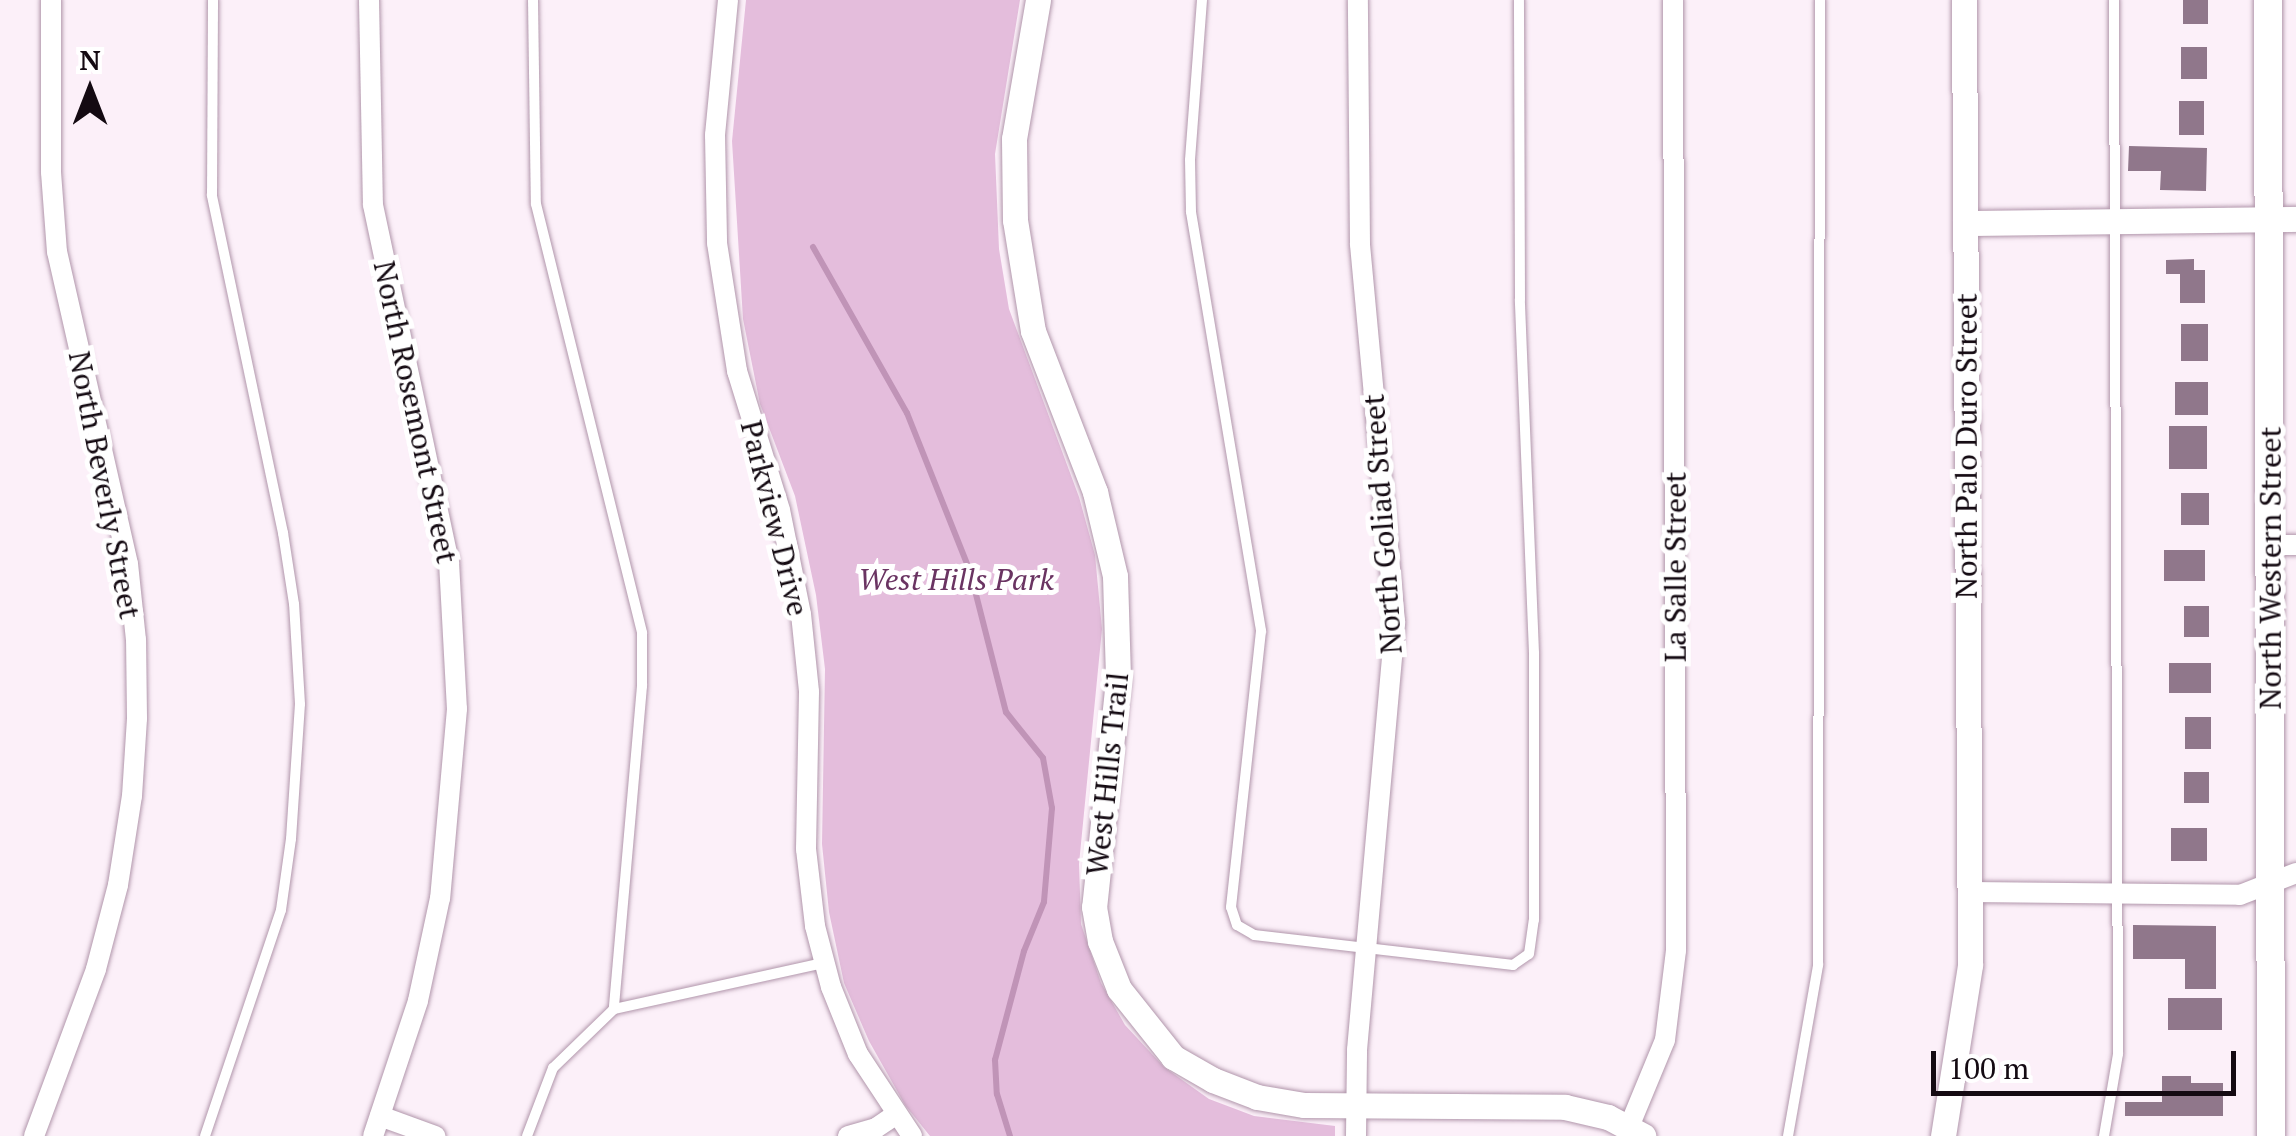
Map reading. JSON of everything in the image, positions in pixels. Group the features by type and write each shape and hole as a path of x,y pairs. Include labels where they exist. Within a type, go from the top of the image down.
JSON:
{"main road":[{"name":"North Western Street","path":"2268,0 2283,220 2283,878 2271,1136"}],"street":[{"name":"North Beverly Street","path":"34,1136 96,969 118,886 132,796 137,718 136,640 128,564 57,252 52,172 52,0"},
{"name":"North Rosemont Street","path":"369,0 373,205 449,562 457,709 440,898 418,1001 376,1126"},
{"name":"Parkview Drive","path":"728,0 715,135 718,243 738,370 780,510 801,614 810,728 808,871 824,962 858,1054 912,1136"},
{"name":"West Hills Trail","path":"1038,0 1014,140 1018,260 1044,366 1104,525 1119,612 1118,680 1097,847 1094,907 1100,941 1119,989 1172,1057 1213,1080 1257,1097 1304,1105 1565,1107 1636,1131"},
{"name":"North Goliad Street","path":"1356,1136 1366,952 1395,622 1360,244 1358,0"},
{"name":"La Salle Street","path":"1636,1131 1665,1040 1676,952 1673,0"},
{"name":"North Palo Duro Street","path":"1943,1136 1968,996 1970,892 1964,0"},
{"path":"1964,224 2283,220"},
{"path":"1970,892 2240,895 2283,878"},
{"path":"848,1136 876,1128 895,1115"},
{"path":"376,1126 435,1136"}],"lane":[{"path":"205,1136 280,910 291,839 300,704 294,604 283,533 212,195 213,0"},
{"path":"533,0 536,204 642,633 642,686 614,1009"},
{"path":"1202,0 1190,160 1191,212 1261,631 1231,907 1237,925 1254,935 1366,952 1513,964 1529,954 1534,920 1534,653 1520,299 1519,0"},
{"path":"1788,1136 1818,964 1820,0"},
{"path":"2104,1136 2118,1054 2114,0"},
{"path":"527,1136 553,1068 614,1009 824,962"}],"green space":[{"name":"West Hills Park","path":"746,0 1020,0 995,154 999,249 1009,309 1079,497 1095,555 1102,629 1079,864 1081,924 1101,983 1125,1025 1164,1067 1209,1099 1254,1116 1335,1126 1335,1136 930,1136 905,1105 869,1041 844,983 829,912 822,844 825,669 816,595 795,496 760,404 743,319 732,141"}],"building":[{"path":"2183,0 2208,0 2208,24 2183,24"},
{"path":"2181,47 2207,47 2207,79 2181,79"},
{"path":"2179,101 2204,101 2204,135 2179,135"},
{"path":"2129,146 2207,148 2206,191 2160,190 2161,171 2128,171"},
{"path":"2194,259 2194,270 2205,270 2205,303 2180,303 2180,274 2166,274 2166,260"},
{"path":"2181,324 2208,324 2208,361 2181,361"},
{"path":"2175,382 2208,382 2208,415 2175,415"},
{"path":"2169,426 2207,426 2207,469 2169,469"},
{"path":"2181,493 2209,493 2209,525 2181,525"},
{"path":"2164,550 2205,550 2205,581 2164,581"},
{"path":"2184,606 2209,606 2209,637 2184,637"},
{"path":"2169,663 2211,663 2211,693 2169,693"},
{"path":"2185,717 2211,717 2211,749 2185,749"},
{"path":"2184,772 2209,772 2209,803 2184,803"},
{"path":"2171,828 2207,828 2207,861 2171,861"},
{"path":"2133,925 2216,926 2216,989 2185,989 2185,959 2133,959"},
{"path":"2168,998 2222,998 2222,1030 2168,1030"},
{"path":"2162,1076 2191,1076 2191,1083 2223,1083 2223,1116 2125,1116 2125,1102 2162,1102"}],"waterway":[{"path":"813,247 907,413 970,571 1006,712 1043,758 1052,808 1044,902 1024,951 995,1060 997,1094 1010,1136"}]}
